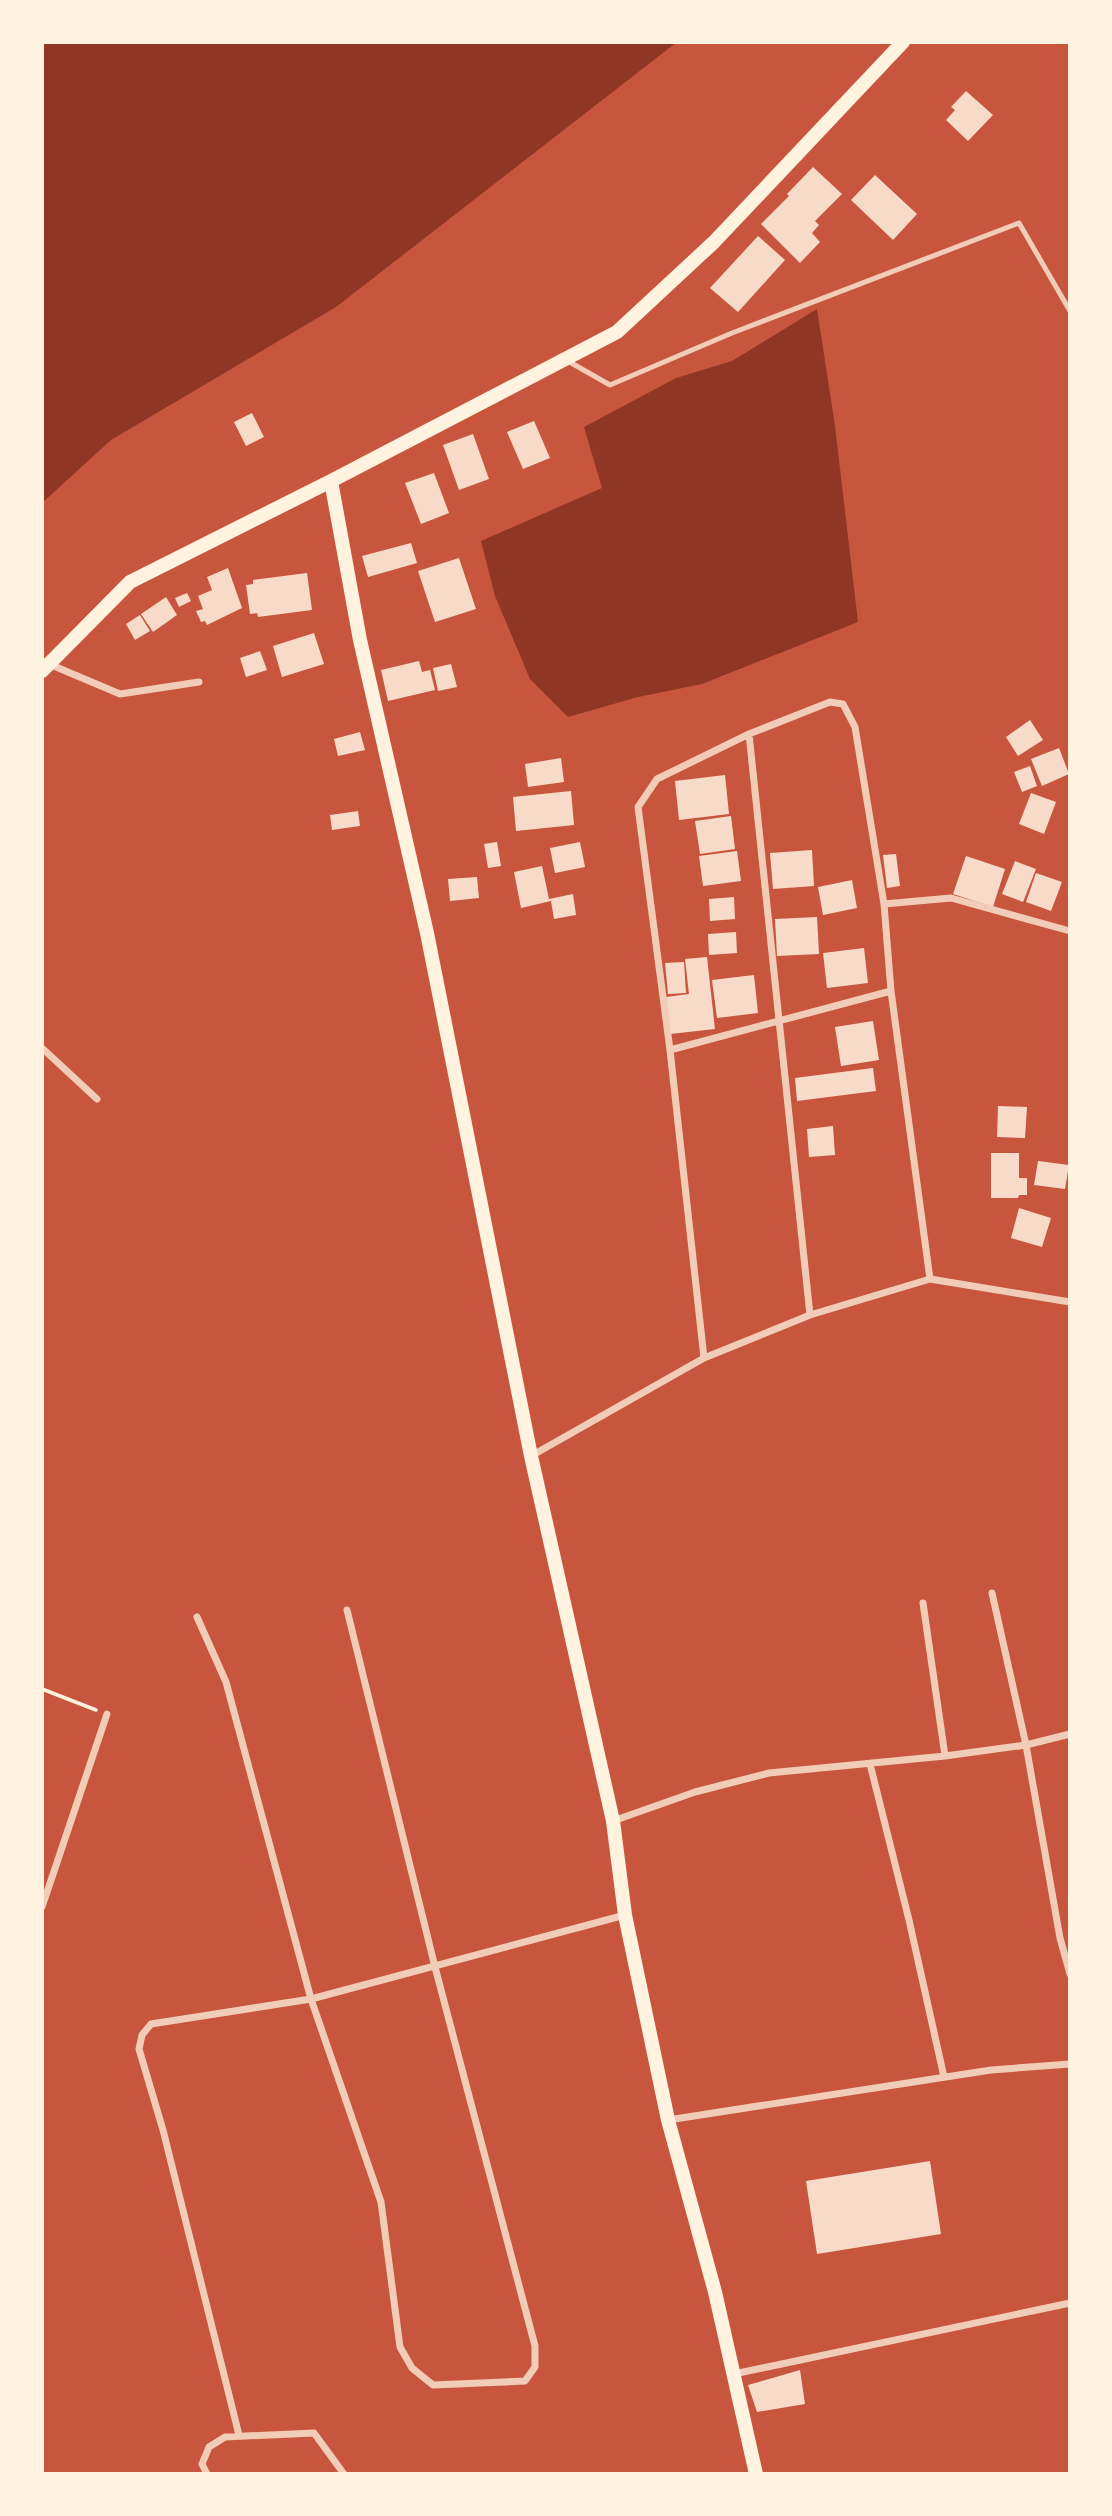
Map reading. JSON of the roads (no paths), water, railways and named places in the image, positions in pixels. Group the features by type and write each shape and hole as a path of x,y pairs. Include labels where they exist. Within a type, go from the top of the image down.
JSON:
{"main road":[{"path":"45,667 130,582 617,332 714,242 903,42"},
{"path":"331,481 360,640 428,933 531,1456 613,1821 625,1915 668,2120 715,2292 756,2474"}],"street":[{"path":"45,667 120,694 199,682"},
{"path":"704,1357 670,1050 638,807 657,779 749,734 830,702 843,704 855,727 884,904 891,991 930,1279"},
{"path":"749,734 810,1315"},
{"path":"884,904 951,898 1070,931"},
{"path":"670,1050 891,991"},
{"path":"42,1048 97,1099"},
{"path":"531,1456 704,1357 810,1315 930,1279 1070,1302"},
{"path":"992,1593 1026,1745 1060,1938 1070,1974"},
{"path":"923,1603 944,1756"},
{"path":"197,1617 226,1682 311,1999 381,2202 400,2347 412,2368 433,2385 524,2381 535,2367 535,2346 435,1967 347,1610"},
{"path":"42,1907 107,1714"},
{"path":"613,1821 695,1792 769,1773 944,1756 1026,1745 1070,1734"},
{"path":"870,1764 944,2077"},
{"path":"240,2435 163,2130 139,2049 142,2035 151,2024 311,1999 625,1915"},
{"path":"668,2120 990,2070 1070,2064"},
{"path":"734,2374 1070,2304"},
{"path":"207,2474 202,2464 209,2447 225,2437 314,2433 344,2474"}],"lane":[{"path":"564,359 610,385 732,334 1019,223 1070,311"}]}
